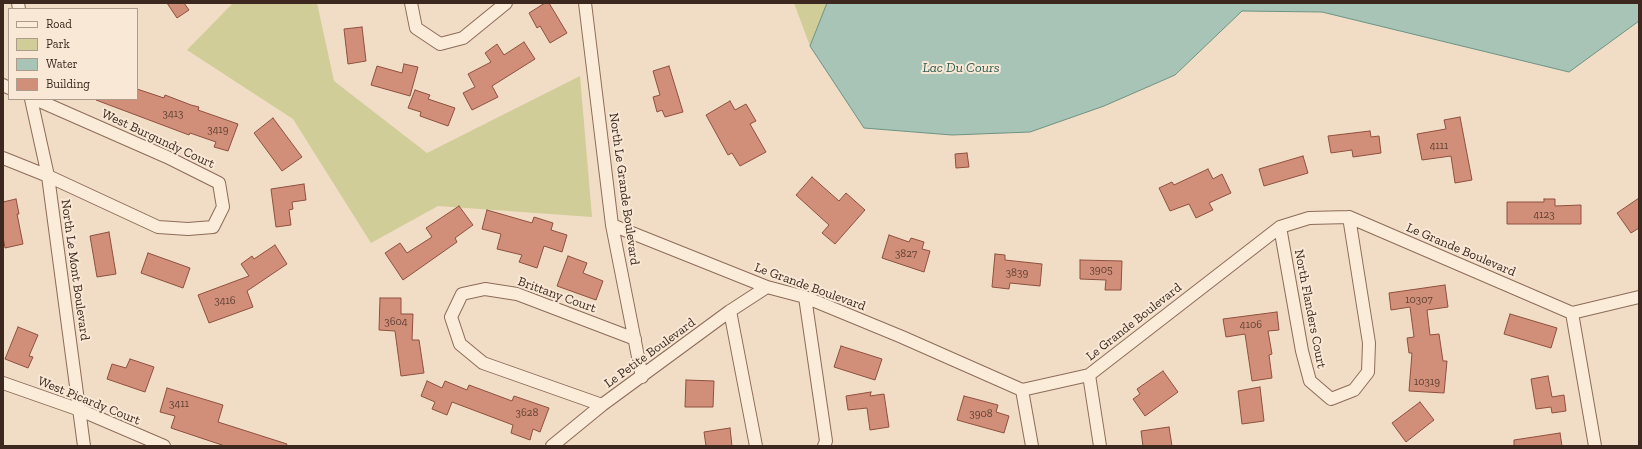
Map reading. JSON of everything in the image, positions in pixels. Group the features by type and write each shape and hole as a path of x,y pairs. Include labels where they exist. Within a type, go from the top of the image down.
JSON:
{"street":[{"path":"410,3 416,28 440,44 463,38 506,3"},
{"name":"North Le Grande Boulevard","path":"585,3 612,225 642,377"},
{"name":"North Le Mont Boulevard","path":"31,100 48,176 84,446"},
{"name":"West Burgundy Court","path":"3,158 48,176 158,227 188,229 213,227 223,207 219,183 167,157 37,100"},
{"name":"Le Grande Boulevard","path":"612,225 767,287 804,297 902,336 1022,390 1089,375 1280,227 1309,218 1349,217 1572,312"},
{"name":"North Flanders Court","path":"1280,227 1302,351 1310,381 1331,399 1354,390 1368,372 1369,343 1349,217"},
{"name":"Le Petite Boulevard","path":"552,446 602,405 730,311 767,287"},
{"name":"Brittany Court","path":"602,405 483,363 460,344 451,317 462,294 485,289 517,294 635,339"},
{"path":"804,297 826,441 824,446"},
{"path":"1594,446 1572,312 1639,297"},
{"path":"730,311 756,446"},
{"path":"1089,375 1100,446"},
{"name":"West Picardy Court","path":"3,383 80,410 164,446"},
{"path":"1022,390 1032,446"}],"green space":[{"path":"233,3 317,3 334,81 427,153 580,76 592,217 438,206 371,243 293,119 187,50"},
{"path":"794,3 827,3 810,46"}],"water":[{"name":"Lac Du Cours","path":"827,3 1639,3 1639,21 1569,72 1322,12 1242,11 1175,75 1104,106 1030,132 952,135 864,128 810,46"}],"building":[{"path":"167,3 184,3 189,10 177,18"},
{"path":"545,3 549,3 567,33 550,43 540,26 537,28 529,13"},
{"path":"362,27 366,61 348,64 344,29"},
{"path":"524,42 535,59 492,86 498,97 472,110 463,93 475,87 468,74 491,62 485,53 497,44 504,55"},
{"path":"404,64 418,67 410,96 371,85 377,66 402,73"},
{"path":"669,66 683,112 665,117 662,110 657,112 653,97 660,95 653,71"},
{"path":"138,89 164,98 165,95 199,107 198,110 238,124 228,151 214,147 216,142 190,133 189,135 96,100 138,100"},
{"path":"415,90 430,95 428,99 455,108 448,126 420,116 421,112 408,108"},
{"path":"730,101 735,110 746,104 756,121 750,124 766,152 740,166 732,153 728,155 706,115"},
{"path":"1460,117 1472,180 1455,183 1451,156 1422,160 1417,134 1446,129 1444,120"},
{"path":"273,118 302,157 282,171 254,133"},
{"path":"1370,131 1371,137 1379,136 1381,153 1353,157 1352,150 1331,153 1328,136"},
{"path":"967,153 969,167 956,168 955,154"},
{"path":"1303,156 1308,173 1264,186 1259,169"},
{"path":"1208,169 1213,179 1222,174 1231,193 1209,203 1213,210 1196,218 1189,204 1170,211 1159,188 1172,182 1174,185"},
{"path":"812,177 839,201 846,193 865,210 835,244 822,233 829,225 796,195"},
{"path":"304,184 306,200 292,202 293,209 289,210 291,225 276,227 271,189"},
{"path":"1639,198 1639,228 1631,233 1617,213"},
{"path":"16,199 19,214 17,214 23,244 5,248 3,237 3,202"},
{"path":"1544,199 1555,199 1555,206 1581,205 1581,224 1507,224 1507,202 1544,202"},
{"path":"459,206 473,225 455,238 457,242 403,280 385,253 400,243 407,253 432,237 426,228"},
{"path":"487,210 532,223 534,217 553,223 551,230 567,235 562,252 544,246 537,268 519,262 522,255 497,249 501,234 482,229"},
{"path":"109,232 116,274 97,277 90,236"},
{"path":"889,235 909,242 911,238 924,242 922,249 930,251 924,272 882,258"},
{"path":"275,245 287,264 247,291 253,307 209,323 198,295 249,276 241,264 252,256 254,259"},
{"path":"148,253 190,268 183,288 141,273"},
{"path":"995,254 1005,255 1005,260 1042,264 1040,286 1010,283 1009,289 992,287"},
{"path":"568,256 587,263 583,273 603,281 596,300 557,286"},
{"path":"1080,260 1122,261 1121,290 1105,290 1106,280 1080,279"},
{"path":"1445,285 1448,307 1427,310 1430,335 1439,334 1443,361 1447,361 1444,393 1409,391 1412,353 1409,353 1407,338 1414,337 1410,307 1391,310 1389,293"},
{"path":"380,298 401,298 401,314 413,314 412,340 419,340 424,373 401,376 395,331 379,330"},
{"path":"1277,312 1279,330 1268,331 1272,354 1269,355 1272,378 1252,381 1245,334 1226,337 1223,319"},
{"path":"1510,314 1557,328 1551,348 1504,334"},
{"path":"18,327 38,335 29,356 33,357 28,368 5,359"},
{"path":"841,346 882,359 875,380 834,367"},
{"path":"130,359 154,367 145,392 107,379 112,364 126,368"},
{"path":"1163,371 1178,392 1145,416 1133,399 1140,394 1137,389"},
{"path":"1548,376 1552,397 1564,395 1566,411 1552,413 1551,407 1536,409 1531,379"},
{"path":"686,380 714,381 713,407 685,407"},
{"path":"427,381 442,388 445,381 467,390 469,385 512,401 514,396 549,408 540,432 533,429 530,440 511,433 513,425 452,402 447,415 432,409 435,402 421,396"},
{"path":"1260,387 1264,421 1242,424 1238,391"},
{"path":"167,388 223,405 218,422 287,444 286,446 225,446 171,428 175,416 160,412"},
{"path":"871,392 870,396 884,394 889,427 870,430 867,408 848,410 846,396"},
{"path":"964,396 998,405 996,412 1009,416 1004,433 957,420"},
{"path":"1420,402 1434,420 1406,442 1392,423"},
{"path":"1169,427 1172,446 1143,446 1141,431"},
{"path":"730,428 732,446 706,446 704,432"},
{"path":"1560,433 1562,446 1514,446 1514,440"}]}
